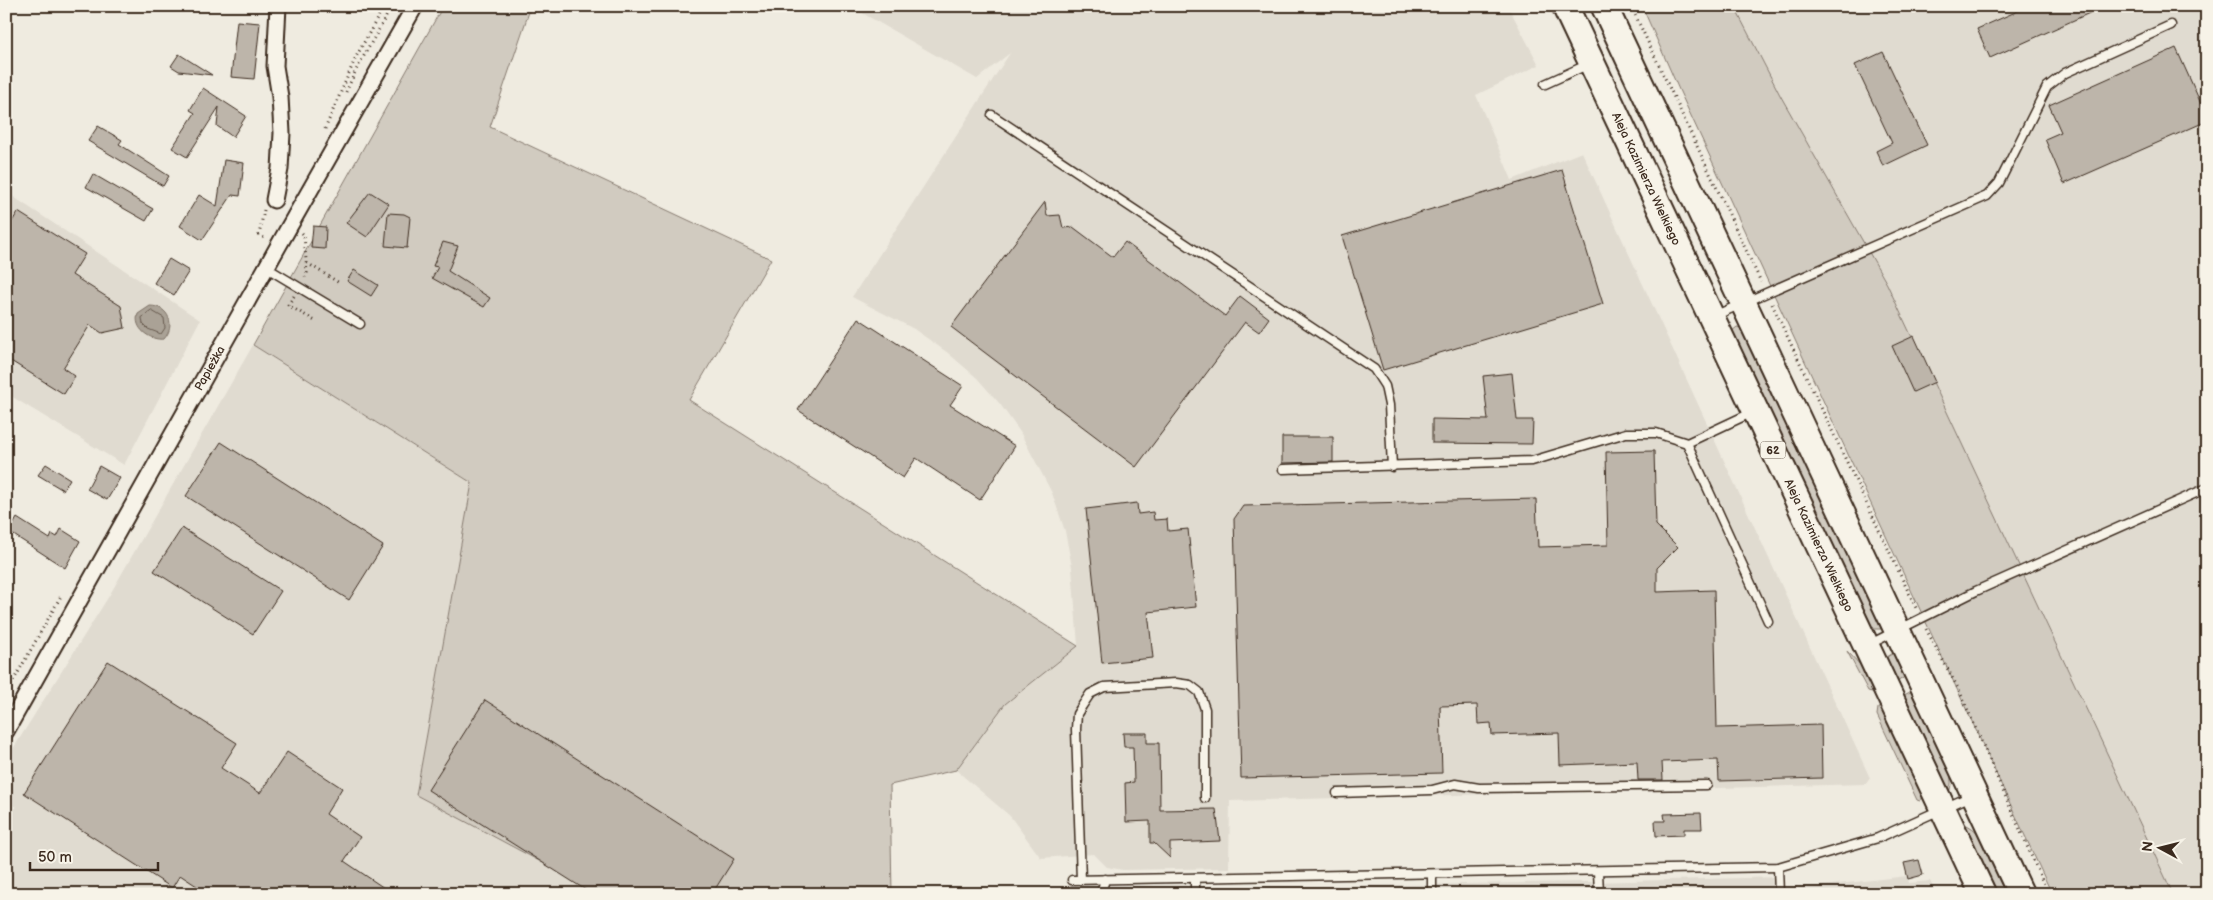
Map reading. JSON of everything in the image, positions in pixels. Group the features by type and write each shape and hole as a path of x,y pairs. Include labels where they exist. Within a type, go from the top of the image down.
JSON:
{"main road":[{"name":"Aleja Kazimierza Wielkiego","path":"1565,6 1710,318 1983,894"},
{"path":"1604,6 2021,894"}],"street":[{"path":"274,200 280,169 282,133 280,97 275,66 278,6"},
{"name":"Papieżka","path":"6,731 415,6"}],"lane":[{"path":"1710,318 1987,196 1999,183 2047,87 2065,73 2170,25"},
{"path":"1545,84 1591,63"},
{"path":"992,115 1374,369 1385,386 1389,406 1392,467"},
{"path":"267,268 360,324"},
{"path":"1283,469 1392,467 1532,461 1626,432 1656,433 1688,443 1754,411"},
{"path":"1688,443 1768,620"},
{"path":"1866,646 1984,588 2207,488"},
{"path":"1205,798 1205,709 1199,692 1190,685 1176,683 1104,687 1090,694 1077,714 1076,880 1778,867 1878,838 1975,794"},
{"path":"1337,793 1432,790 1455,784 1479,788 1707,785"},
{"path":"1778,867 1779,894"},
{"path":"1598,871 1599,894"},
{"path":"1432,874 1432,894"},
{"path":"1195,878 1195,894"},
{"path":"1101,894 1106,880"}],"path":[{"path":"321,138 356,57 384,6"},
{"path":"1631,6 1921,619 1963,698 2048,894"},
{"path":"269,241 280,222 304,235 308,273 288,304 315,321"},
{"path":"259,246 269,230"},
{"path":"306,262 341,284"},
{"path":"6,694 65,590"}],"shaded area":[{"path":"443,6 531,6 490,127 771,259 689,400 1078,646 1005,704 956,770 890,785 892,894 601,894 416,795 472,483 253,345"},
{"path":"850,6 1508,6 1539,65 1476,95 1512,180 1582,152 1870,778 1866,784 1230,801 1229,868 1123,870 1107,867 1094,854 1041,858 1010,816 956,770 1005,704 1078,646 1072,567 1065,531 1052,493 1020,432 1000,404 977,378 948,353 914,329 852,297 1010,53 977,79"},
{"path":"1642,6 1734,6 1780,95 1887,284 2173,894 2052,894 1680,92"},
{"path":"1734,6 2207,6 2207,894 2173,894 1887,284 1780,95"},
{"path":"6,192 200,320 124,465 6,393"},
{"path":"1737,327 1742,328 1882,626 1881,629 1872,629 1866,622 1732,331"},
{"path":"253,345 472,483 416,795 601,894 6,894 6,822 16,807 6,801 6,760 109,596"},
{"path":"1847,651 1866,671 1873,690 1872,692 1868,691"},
{"path":"1895,652 1908,675 1895,683 1887,667 1887,657"},
{"path":"1914,690 1945,756 1950,771 1951,783 1949,792 1946,792 1902,696"},
{"path":"1882,707 1922,791 1923,797 1920,801 1917,800 1877,715 1878,708"},
{"path":"1964,824 1972,828 1986,844 2010,894 1994,894"},
{"path":"1907,876 1909,883 1930,881 1936,894 1786,894 1786,890"},
{"path":"1783,877 1783,894 1081,894 1135,889"}],"water":[{"path":"150,306 162,309 169,318 170,328 164,339 148,336 140,329 137,319 138,314"}],"building":[{"path":"2029,6 2105,6 1990,58 1977,29"},
{"path":"237,21 260,23 254,79 231,77"},
{"path":"2176,48 2207,117 2207,121 2064,184 2045,139 2061,132 2049,105"},
{"path":"1883,52 1927,145 1883,166 1876,151 1892,143 1855,65"},
{"path":"179,54 212,75 179,71 171,66"},
{"path":"203,88 246,116 233,137 217,126 219,107 187,157 172,148 195,113 190,110"},
{"path":"98,126 122,140 119,144 169,176 163,186 88,141"},
{"path":"224,160 244,163 240,196 232,195 202,240 180,226 199,195 217,206"},
{"path":"1562,170 1603,304 1383,370 1342,236"},
{"path":"93,174 153,209 146,221 86,187"},
{"path":"370,192 389,204 367,237 346,223"},
{"path":"1045,202 1047,216 1060,215 1063,228 1073,227 1113,257 1125,242 1225,316 1240,296 1269,318 1259,332 1245,322 1136,467 951,327"},
{"path":"18,212 85,254 72,275 121,306 125,328 102,333 90,325 63,368 75,376 64,394 6,358 6,231"},
{"path":"388,213 404,214 410,217 407,248 385,246"},
{"path":"313,226 326,227 325,249 311,248"},
{"path":"443,242 458,246 448,271 490,298 484,307 432,278 438,267 433,266"},
{"path":"169,259 189,271 174,295 154,283"},
{"path":"354,270 378,285 371,296 347,281"},
{"path":"858,318 963,386 950,405 1015,446 980,500 916,458 903,478 798,410"},
{"path":"1914,336 1935,382 1913,392 1892,346"},
{"path":"1512,373 1517,420 1533,420 1532,444 1432,443 1432,419 1488,420 1483,376"},
{"path":"1282,437 1333,437 1333,462 1282,463"},
{"path":"221,442 383,546 349,600 186,496"},
{"path":"1654,451 1656,525 1678,547 1657,568 1657,592 1714,590 1717,728 1821,725 1822,778 1719,781 1718,760 1662,762 1663,780 1638,780 1637,762 1560,765 1559,733 1492,735 1491,723 1478,724 1477,705 1440,706 1442,773 1241,778 1234,519 1243,506 1536,499 1538,547 1608,545 1606,452"},
{"path":"46,464 70,479 63,490 38,475"},
{"path":"99,466 120,478 107,500 87,489"},
{"path":"1137,503 1138,514 1153,512 1154,520 1167,519 1168,531 1188,529 1196,607 1148,612 1153,658 1102,663 1086,509"},
{"path":"17,518 50,539 52,534 57,537 61,529 80,541 65,568 9,532"},
{"path":"182,528 281,591 253,634 154,571"},
{"path":"108,661 237,743 221,768 260,793 287,752 342,788 326,814 360,837 344,861 393,894 209,894 180,875 172,888 24,793"},
{"path":"485,700 734,859 712,894 592,894 428,790"},
{"path":"1123,733 1147,733 1147,743 1159,743 1160,810 1216,809 1220,841 1170,843 1170,858 1154,843 1150,843 1150,821 1126,822 1125,783 1134,782 1133,747 1124,747"},
{"path":"1701,813 1702,829 1684,829 1684,835 1656,836 1655,821 1665,821 1664,814"},
{"path":"1919,860 1923,875 1908,879 1904,863"}]}
